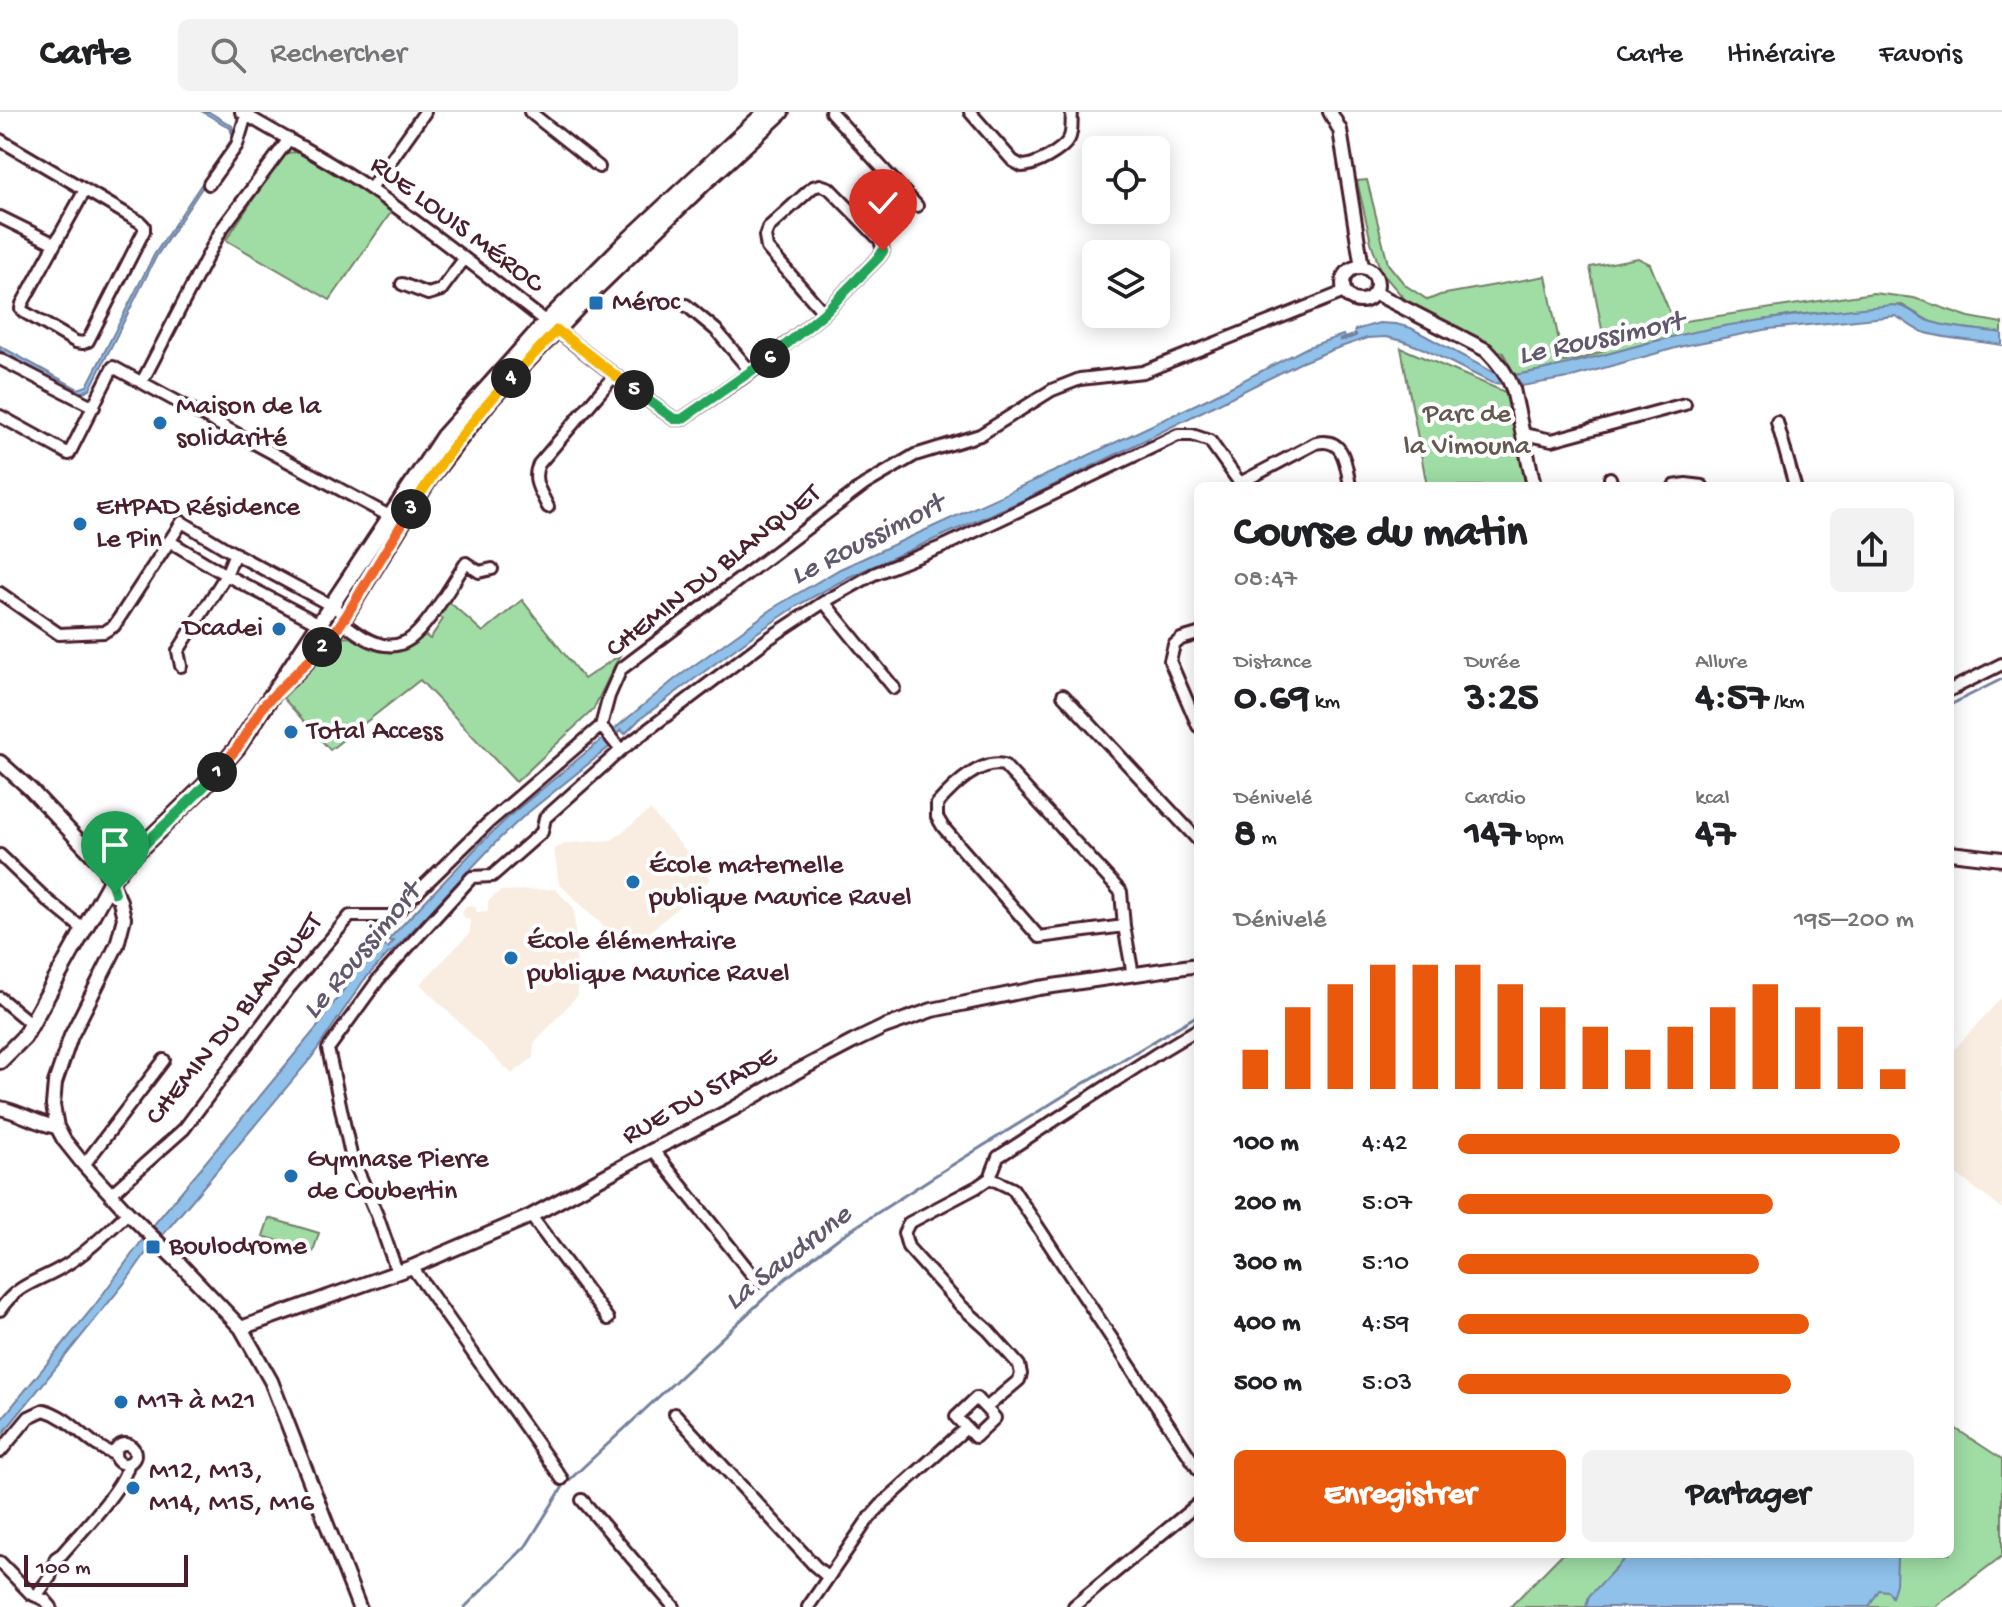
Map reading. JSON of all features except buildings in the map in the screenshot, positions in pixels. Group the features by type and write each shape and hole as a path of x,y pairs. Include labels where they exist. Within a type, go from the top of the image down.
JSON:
{"main road":[{"path":"0,1061 24,1037 111,881 237,748 332,606 458,439 551,326 624,244 766,112"},
{"path":"551,326 781,112"},
{"path":"264,705 341,624 396,521"}],"street":[{"path":"371,188 425,112"},
{"path":"530,112 599,167"},
{"path":"831,112 917,206"},
{"path":"970,112 1013,161 1022,166 1037,164 1065,144 1069,138 1072,112"},
{"path":"1330,112 1340,130 1362,267"},
{"path":"209,184 237,145 244,114"},
{"name":"RUE LOUIS MÉROC","path":"244,114 371,188 674,419 682,419 751,372"},
{"path":"142,382 221,230 289,139"},
{"path":"0,140 140,222 144,226 88,341 83,343 76,342 21,309 85,190"},
{"path":"686,305 716,330 751,372 824,313 883,251 880,240 829,188 820,185 813,187 768,228 765,236 767,248 824,313"},
{"path":"0,217 55,244"},
{"path":"402,284 428,294 441,290 464,259"},
{"path":"1362,267 1375,276 1377,285 1375,293 1361,301 1351,299 1344,292 1343,283 1346,274 1353,268 1362,267"},
{"name":"CHEMIN DU BLANQUET","path":"111,1194 184,1129 289,988 350,916 393,916 488,823 601,726 621,669 864,485 915,455 980,435 1052,390 1080,379 1143,372 1344,292"},
{"path":"1375,293 1486,350 1511,382 1533,482"},
{"path":"0,359 94,407"},
{"path":"0,416 69,454 113,367 396,521"},
{"path":"548,507 535,478 539,464 614,376"},
{"path":"1524,434 1552,440 1685,404"},
{"path":"1777,422 1794,482"},
{"path":"397,1272 351,1155 328,1049 378,980 472,877 492,876 542,832 545,818 621,750 768,639 874,574 944,546 1184,433 1210,441 1240,482"},
{"path":"1245,482 1324,441 1340,448 1349,482"},
{"path":"0,593 59,634 104,632 114,626 182,522 332,606 341,624 368,640 377,644 399,645 420,630 466,563 479,572 492,569"},
{"path":"169,541 319,625 341,624"},
{"path":"181,666 178,651 226,575 235,553"},
{"path":"824,602 894,688"},
{"path":"1194,635 1174,645 1170,661 1194,717"},
{"path":"1954,688 2002,664"},
{"path":"1063,695 1194,836"},
{"path":"601,726 621,750"},
{"path":"0,762 103,866 120,901 124,918 110,961 71,1036 55,1083 53,1105 57,1127 84,1165 241,1328 271,1381 359,1607"},
{"path":"1124,926 1039,937 943,827 937,817 937,804 947,792 977,770 995,763 1004,765 1121,892 1133,975"},
{"path":"1954,853 2002,859"},
{"path":"0,855 83,929"},
{"name":"RUE DU STADE","path":"241,1328 412,1267 531,1216 884,1027 932,1010 1039,988 1194,966"},
{"path":"0,998 30,1023"},
{"path":"986,1408 1019,1380 1019,1365 908,1247 904,1233 909,1223 990,1178 998,1157 1194,1031"},
{"path":"84,1165 164,1060"},
{"path":"0,1108 57,1127"},
{"path":"653,1150 758,1282"},
{"path":"990,1178 1013,1189 1194,1463"},
{"path":"0,1310 14,1292 64,1267 128,1213"},
{"path":"531,1216 608,1319"},
{"path":"412,1267 562,1479"},
{"path":"976,1398 995,1418 975,1437 963,1431 956,1417 976,1398"},
{"path":"0,1452 29,1417 44,1410 58,1414 104,1451 114,1454 119,1463 128,1464 135,1453 129,1445 119,1445 114,1454"},
{"path":"675,1414 828,1577"},
{"path":"808,1607 867,1521 963,1431"},
{"path":"0,1562 31,1594 44,1601 56,1558 106,1501 127,1473 128,1464"},
{"path":"582,1500 674,1607"},
{"path":"1074,1606 1194,1507"}],"shaded area":[{"name":"École maternelle publique Maurice Ravel","path":"650,810 711,879 629,950 559,884 554,849 568,843 612,840"},
{"name":"École élémentaire publique Maurice Ravel","path":"555,889 574,908 578,995 534,1043 533,1058 512,1074 420,984 470,933 470,920 462,913 465,906 472,905 477,912 488,911 488,901 500,891"},
{"path":"2002,997 2002,1209 1954,1172 1954,1050"}],"green space":[{"path":"300,152 392,211 330,300 226,240 284,153"},
{"path":"1367,180 1388,264 1405,285 1428,300 1440,295 1546,276 1563,362 1606,350 1590,267 1638,258 1650,264 1670,313 1685,321 1873,293 1914,298 1969,317 2002,323 2002,333 1931,322 1902,305 1794,315 1716,328 1662,339 1560,367 1515,375 1503,353 1408,303 1381,272 1357,181"},
{"name":"Parc de la Vimouna","path":"1401,348 1505,392 1514,410 1526,482 1426,482"},
{"path":"447,600 483,632 522,600 584,679 620,655 593,710 516,782 420,680 330,750 283,698 342,638 387,650 406,646 423,634 430,639 443,619 437,614"},
{"path":"269,1218 319,1233 313,1252 263,1236"},
{"path":"1954,1428 2002,1459 2002,1556 1935,1607 1510,1607 1558,1558 1954,1558"}],"water":[{"path":"203,112 209,112 232,126 235,138 156,257 90,389 79,394 0,350 0,346 78,389 87,386 154,255 233,137 230,128"},
{"path":"1892,305 1941,324 2002,333 2002,345 1933,335 1915,329 1895,316 1769,329 1683,346 1568,378 1522,386 1515,375 1710,329 1787,316"},
{"path":"1379,323 1411,328 1500,376 1506,384 1492,383 1403,341 1386,337 1367,338 1300,363 1030,497 849,577 800,604 640,719 625,734 621,730 615,736 618,740 500,838 364,980 312,1057 162,1236 152,1227 323,1020 379,942 388,948 394,941 387,941 514,812 675,679 778,605 840,569 1066,466 1308,347 1343,335 1345,340 1355,336 1355,330"},
{"path":"143,1239 150,1247 127,1280 0,1437 0,1421 95,1305"},
{"path":"1625,1558 1897,1558 1892,1597 1888,1591 1879,1590 1869,1607 1586,1607 1589,1596"}],"waterway":[{"name":"Le Roussimort","path":"1340,340 1356,335"},
{"name":"La Saudrune","path":"1954,703 2002,679"},
{"name":"La Saudrune","path":"465,1607 526,1546 564,1485 786,1278 840,1237 933,1177 1194,1017"}],"place":[{"name":"Méroc","path":"596,303"},
{"name":"Maison de la solidarité","path":"160,423"},
{"name":"EHPAD Résidence Le Pin","path":"80,524"},
{"name":"Dcadei","path":"279,629"},
{"name":"Total Access","path":"291,732"},
{"name":"École maternelle publique Maurice Ravel","path":"633,882"},
{"name":"École élémentaire publique Maurice Ravel","path":"511,958"},
{"name":"Gymnase Pierre de Coubertin","path":"291,1176"},
{"name":"Boulodrome","path":"153,1247"},
{"name":"M17 à M21","path":"121,1402"},
{"name":"M12, M13, M14, M15, M16","path":"133,1488"}],"route":[{"path":"115,893 111,881 124,864 203,787 237,748 264,705 335,632 429,479 458,439 490,400 557,330 674,419 682,419 757,368 824,313 883,251"}]}
